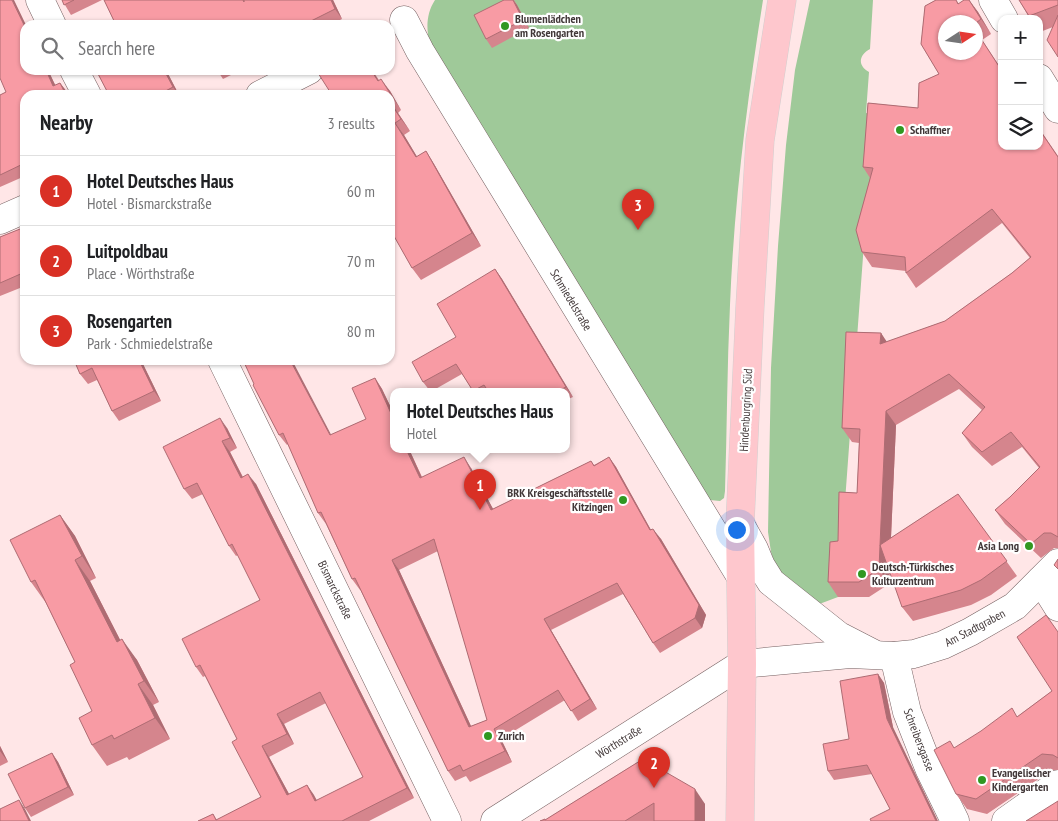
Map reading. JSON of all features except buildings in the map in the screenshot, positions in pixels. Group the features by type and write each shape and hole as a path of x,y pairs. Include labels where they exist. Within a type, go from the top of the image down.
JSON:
{"main road":[{"name":"Hindenburgring Süd","path":"740,821 742,664 740,524 750,306 760,140 782,0"}],"street":[{"path":"40,0 50,20"},
{"path":"993,0 1002,15"},
{"name":"Schmiedelstraße","path":"402,16 425,59 741,578"},
{"path":"76,75 84,90"},
{"path":"270,90 299,75"},
{"path":"1043,85 1058,109"},
{"path":"0,220 20,211"},
{"name":"Bismarckstraße","path":"224,365 447,821"},
{"path":"740,524 771,582 839,636 884,655"},
{"path":"1050,571 1058,607"},
{"name":"Am Stadtgraben","path":"742,664 834,655 914,654 943,645 1015,606 1050,571"},
{"name":"Schreibersgasse","path":"884,655 929,768 955,821"},
{"name":"Wörthstraße","path":"495,821 742,664"},
{"path":"1006,821 1058,784"}],"green space":[{"path":"435,0 763,0 738,190 729,328 725,491 724,498 720,501 710,500 430,45 428,22"},
{"path":"810,0 873,0 870,49 866,51 861,60 865,69 869,72 866,113 871,114 871,184 864,243 838,597 814,606 777,570 771,552 768,532 771,368 778,246 786,145 795,70"}],"place":[{"name":"Blumenlädchen am Rosengarten","path":"505,26"},
{"name":"Schaffner","path":"900,130"},
{"name":"Rosengarten","path":"638,230"},
{"name":"BRK Kreisgeschäftsstelle Kitzingen","path":"623,500"},
{"name":"Hotel Deutsches Haus","path":"480,510"},
{"name":"Asia Long","path":"1029,546"},
{"name":"Deutsch-Türkisches Kulturzentrum","path":"862,574"},
{"name":"Zurich","path":"488,736"},
{"name":"Evangelischer Kindergarten","path":"982,780"},
{"name":"Luitpoldbau","path":"654,788"}]}
